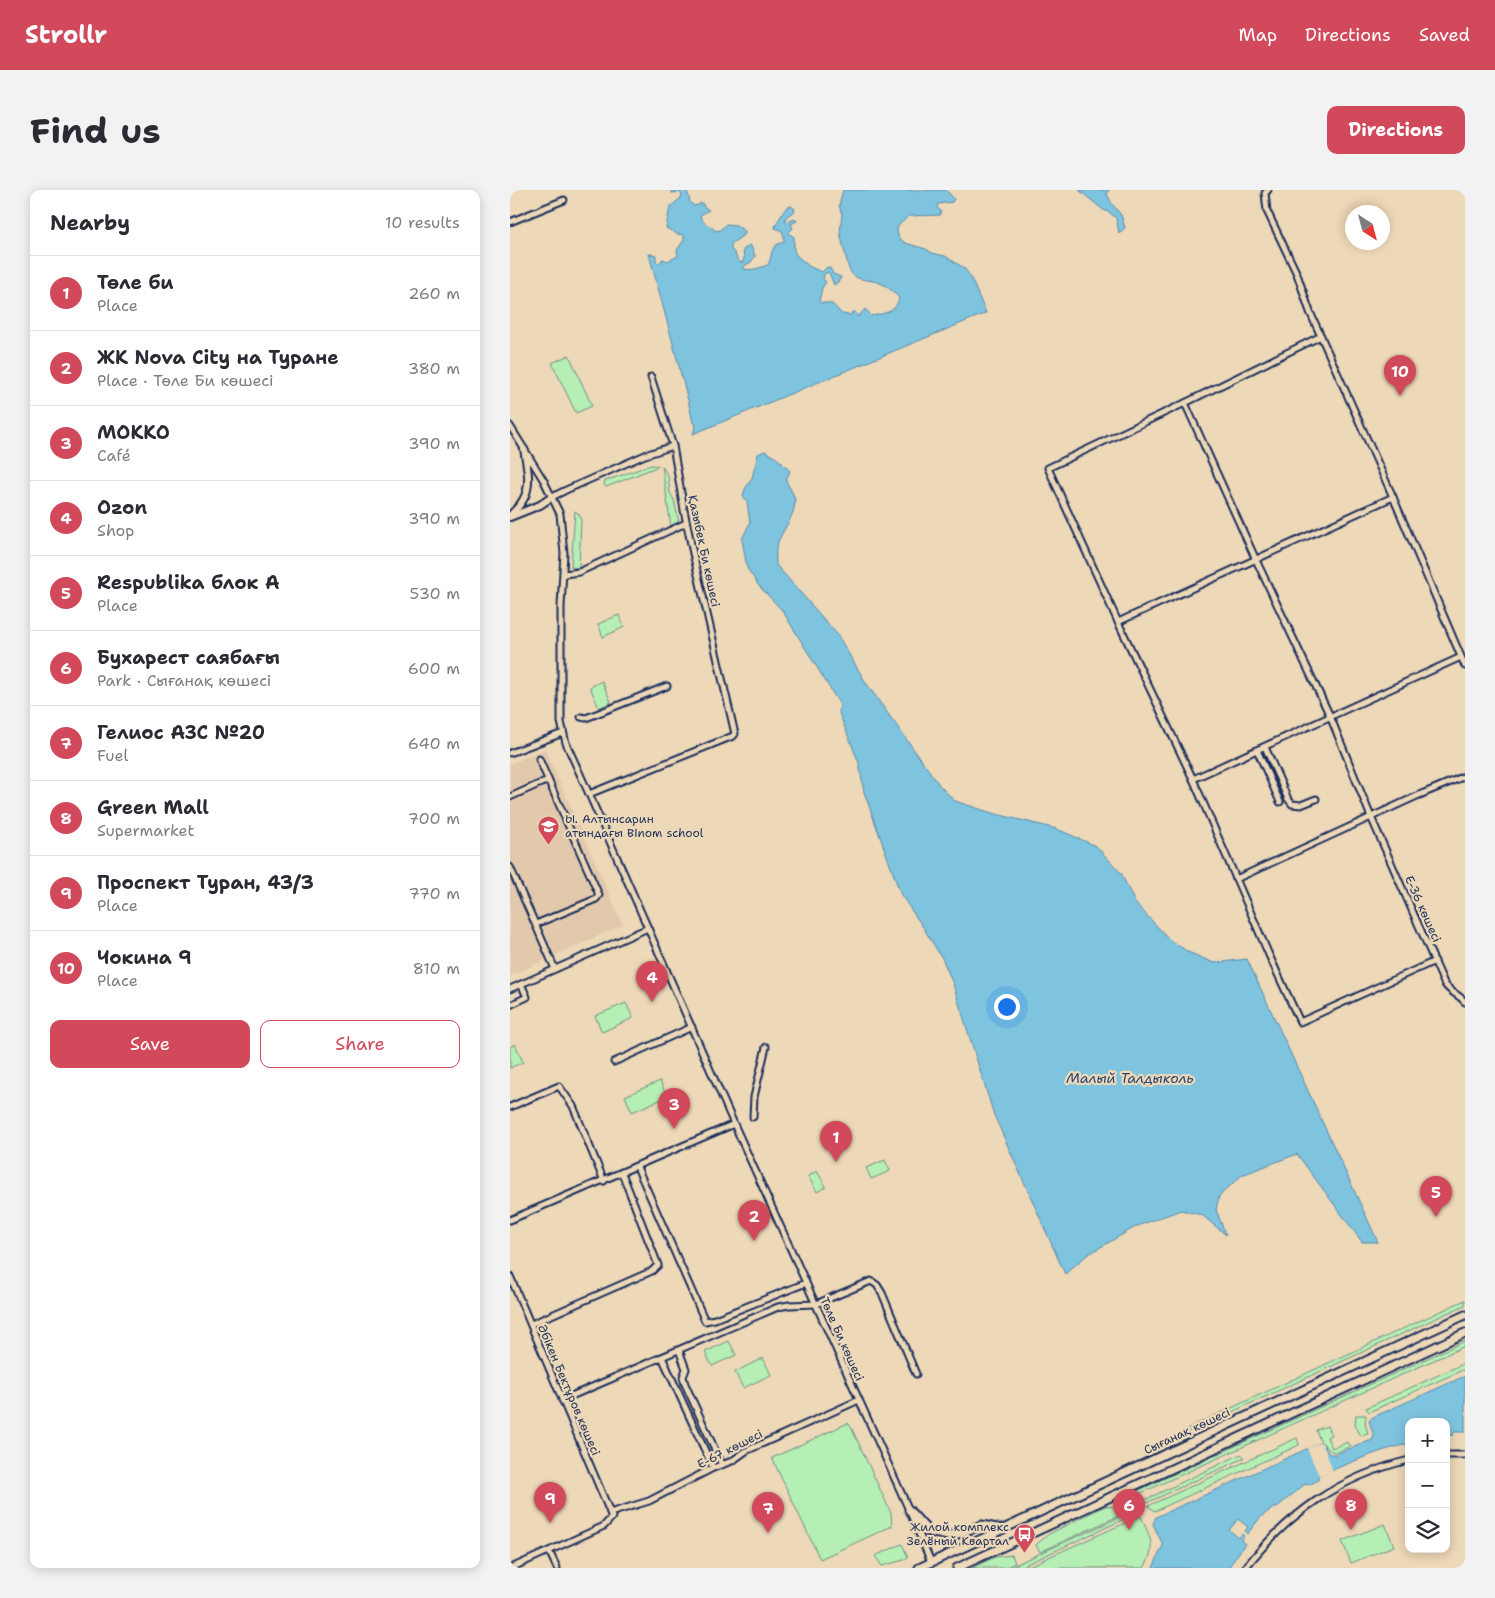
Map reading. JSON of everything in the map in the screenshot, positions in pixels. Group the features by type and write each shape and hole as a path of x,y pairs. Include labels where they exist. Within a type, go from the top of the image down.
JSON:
{"main road":[{"name":"Сығанақ көшесі","path":"919,1568 932,1565 1002,1529 1465,1315"},
{"path":"957,1568 1465,1333"},
{"path":"909,1510 929,1532 948,1536 982,1525 1002,1529"}],"street":[{"path":"1268,190 1265,193 1267,211 1297,274 1310,312 1393,497 1465,666"},
{"path":"510,222 564,200"},
{"path":"1321,336 1048,468 1118,622 1193,779 1300,1022 1434,961"},
{"name":"Қазыбек Би көшесі","path":"590,794 734,736 686,523 673,446 651,377"},
{"name":"Е-36 көшесі","path":"1185,403 1256,560 1330,716 1371,817 1434,961 1449,991 1465,1002"},
{"path":"510,426 544,481 560,514 564,574 579,572 686,523"},
{"path":"510,517 540,505 566,490 645,455 673,446"},
{"path":"510,517 523,500 528,488 524,449"},
{"path":"1118,622 1393,497"},
{"name":"Төле Би көшесі","path":"564,574 561,607 561,722 566,743 734,1124 909,1510 932,1565"},
{"path":"1193,779 1461,657"},
{"path":"582,717 586,718 667,686"},
{"path":"510,753 563,733"},
{"path":"1265,747 1292,804 1301,805 1316,799"},
{"path":"1257,750 1280,802"},
{"path":"536,924 596,900 599,895 540,759"},
{"path":"1236,879 1465,776"},
{"path":"510,798 548,780"},
{"path":"510,867 555,969"},
{"path":"510,988 648,928"},
{"path":"510,1005 526,997 521,984"},
{"path":"614,1062 692,1028"},
{"path":"753,1117 754,1097 766,1047"},
{"path":"510,1106 558,1086 573,1106 604,1181"},
{"path":"510,1220 734,1124"},
{"path":"637,1167 705,1321 716,1319 806,1282"},
{"path":"530,1324 652,1270 658,1265 622,1173"},
{"name":"Әбікен Бектұров көшесі","path":"511,1279 610,1513"},
{"path":"562,1400 778,1307 816,1304 871,1281 882,1293 916,1374"},
{"path":"679,1350 686,1369 685,1384 722,1465"},
{"path":"662,1357 713,1468"},
{"name":"Е-67 көшесі","path":"610,1513 648,1501 713,1468 732,1461 746,1451 859,1400"},
{"path":"1450,1455 1465,1455"},
{"path":"1245,1568 1275,1534 1327,1492 1363,1474 1405,1461"},
{"path":"511,1568 604,1526 612,1517 610,1513"},
{"path":"549,1551 557,1568"}],"shaded area":[{"name":"Ы. Алтынсарин атындағы Binom school","path":"545,749 623,925 510,976 510,764"}],"green space":[{"path":"569,355 592,406 576,413 552,363"},
{"path":"651,465 659,466 606,487 604,484 605,481"},
{"path":"662,466 668,476 670,493 674,500 679,523 671,527"},
{"path":"575,511 579,514 581,520 579,568 571,567"},
{"path":"619,615 624,627 603,637 598,624"},
{"path":"602,681 611,702 599,708 590,687"},
{"path":"626,1003 633,1018 602,1032 595,1016"},
{"path":"515,1044 523,1062 510,1068 510,1047"},
{"path":"660,1081 667,1097 632,1112 625,1096"},
{"path":"885,1160 890,1171 871,1179 866,1168"},
{"path":"817,1171 826,1187 817,1192 808,1176"},
{"path":"1465,1300 1465,1305 1184,1434 1188,1428"},
{"path":"729,1341 736,1355 712,1366 705,1352"},
{"path":"1465,1341 1465,1346 1130,1498 1124,1497"},
{"path":"763,1358 771,1375 743,1388 735,1372"},
{"path":"1465,1363 1465,1369 1369,1412 1366,1408"},
{"path":"1356,1415 1366,1415 1365,1423 1368,1434 1361,1436 1355,1425"},
{"path":"848,1423 891,1513 892,1526 820,1559 772,1458"},
{"path":"1327,1426 1331,1435 1327,1437 1332,1448 1348,1442 1351,1446 1335,1452 1329,1450 1321,1443 1316,1430"},
{"path":"1297,1438 1299,1445 1155,1511 1148,1506"},
{"path":"1241,1454 1244,1458 1040,1552 1036,1545 1049,1534 1105,1506 1128,1508"},
{"path":"1140,1508 1142,1511 1018,1568 1008,1568"},
{"path":"1141,1516 1151,1542 1150,1553 1144,1568 1024,1568"},
{"path":"1385,1524 1394,1546 1351,1563 1342,1541"},
{"path":"902,1544 908,1557 904,1560 882,1566 875,1556"},
{"path":"1012,1555 1015,1563 1004,1568 972,1568 995,1557"}],"water":[{"path":"671,190 687,190 690,202 694,206 703,204 709,210 700,215 701,218 716,231 726,224 736,225 745,231 745,234 731,244 731,249 738,261 742,263 744,259 743,250 749,245 751,246 755,256 751,262 744,266 744,269 754,269 768,265 776,245 784,242 782,231 775,228 776,224 786,208 791,206 794,208 795,211 785,219 786,222 795,219 797,221 791,224 793,228 788,233 794,237 794,251 797,256 810,267 822,272 827,267 830,268 833,274 841,277 834,285 829,273 827,272 824,275 823,279 826,282 822,288 819,301 834,305 842,314 851,315 852,312 855,312 858,317 865,309 872,316 889,312 895,307 899,298 886,286 859,278 849,269 840,233 842,214 840,205 843,190 946,190 954,199 952,202 938,204 937,208 941,211 940,215 909,216 898,226 899,238 905,243 945,256 964,268 970,276 986,313 693,434 696,424 693,423 649,254 656,255 658,263 662,259 668,261 678,256 677,250 684,240 684,235 677,234 666,228 670,207 682,195 679,192 672,193"},
{"path":"1079,190 1109,190 1107,194 1121,215 1125,228 1119,233 1116,218"},
{"name":"Малый Талдыколь","path":"765,451 779,460 790,471 786,480 795,502 790,519 777,545 776,565 837,634 866,683 940,786 955,801 992,813 1057,829 1096,846 1121,873 1135,903 1170,940 1188,952 1214,963 1247,959 1378,1242 1362,1242 1297,1154 1242,1175 1219,1196 1216,1210 1226,1235 1202,1215 1181,1210 1137,1226 1087,1255 1065,1274 994,1115 953,984 943,960 901,895 864,792 859,763 839,713 840,705 782,610 759,586 747,568 742,539 750,523 747,501 743,496 752,478 758,454"},
{"path":"1465,1376 1465,1432 1454,1432 1453,1435 1450,1435 1450,1418 1405,1418 1405,1445 1374,1454 1318,1476 1318,1480 1309,1485 1305,1484 1276,1508 1273,1508 1261,1517 1247,1534 1245,1531 1248,1527 1238,1519 1229,1530 1239,1538 1242,1534 1244,1536 1241,1541 1245,1544 1228,1568 1153,1568 1163,1545 1153,1524 1156,1517 1322,1442 1329,1454 1336,1454 1372,1440 1374,1436 1369,1421 1373,1417"}],"pier":[{"path":"1322,1442 1333,1471 1319,1476 1307,1448"}],"place":[{"name":"Чокина 9","path":"1400,396"},
{"name":"Ы. Алтынсарин атындағы Binom school","path":"549,845"},
{"name":"Ozon","path":"652,1002"},
{"name":"МОККО","path":"674,1129"},
{"name":"Төле би","path":"836,1162"},
{"name":"Respublika блок А","path":"1436,1217"},
{"name":"ЖК Nova City на Туране","path":"754,1241"},
{"name":"Проспект Туран, 43/3","path":"550,1523"},
{"name":"Бухарест саябағы","path":"1129,1530"},
{"name":"Green Mall","path":"1351,1530"},
{"name":"Гелиос АЗС №20","path":"768,1533"},
{"name":"Жилой комплекс Зелёный Квартал","path":"1025,1553"}]}
